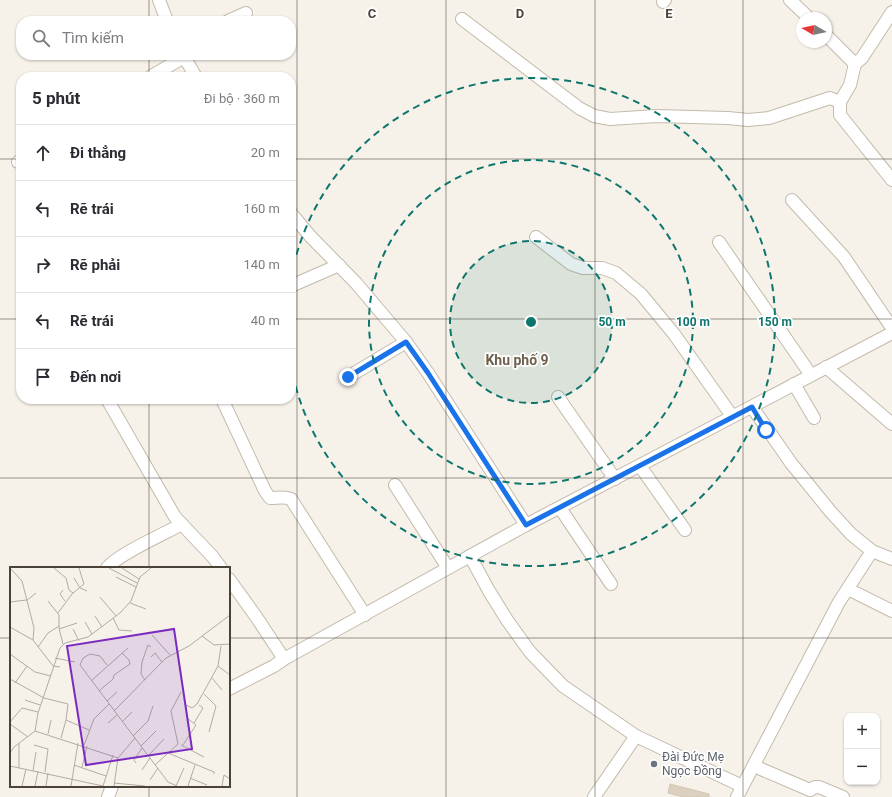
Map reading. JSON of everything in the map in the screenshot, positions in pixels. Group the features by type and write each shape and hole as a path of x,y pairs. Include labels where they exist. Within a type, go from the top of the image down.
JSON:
{"street":[{"path":"159,0 165,16"},
{"path":"790,0 803,12"},
{"path":"892,12 862,58 855,64 850,85 840,102 840,115 892,180"},
{"path":"239,16 246,13"},
{"path":"462,19 579,108 594,116 610,119 656,116 748,120 769,118 830,98 840,102"},
{"path":"832,41 855,64"},
{"path":"158,72 178,60"},
{"path":"186,60 193,72"},
{"path":"792,200 844,257 892,328"},
{"path":"296,219 310,236 356,283 406,342 428,373 526,525"},
{"path":"536,237 571,264 583,268 602,268 616,273 641,294 674,334 732,416"},
{"path":"719,242 811,375"},
{"path":"296,284 339,265"},
{"path":"230,688 274,666 284,659 526,525 892,333"},
{"path":"348,377 406,342"},
{"path":"826,367 892,424"},
{"path":"794,384 814,418"},
{"path":"558,397 615,479"},
{"path":"113,404 175,517 213,557 220,567"},
{"path":"224,404 265,491 270,498 285,496 292,499 364,615"},
{"path":"752,407 791,463 851,534 872,551 892,559"},
{"path":"640,466 685,530"},
{"path":"395,485 448,568"},
{"path":"560,508 611,584"},
{"path":"107,567 126,554 182,524"},
{"path":"737,797 840,602 872,551"},
{"path":"470,556 489,592 507,620 530,652 563,686 636,736 742,786"},
{"path":"230,580 284,659"},
{"path":"848,589 892,611"},
{"path":"594,797 636,736"},
{"path":"754,766 810,790 815,787 819,787 843,797"},
{"path":"108,797 112,787"}],"building":[{"path":"670,784 709,794 709,797 683,797 668,793"}],"place":[{"name":"Đài Đức Mẹ Ngọc Đồng","path":"654,764"}],"district":[{"name":"Khu phố 9","path":"517,360"}],"route":[{"path":"348,377 406,342 428,373 526,525 732,416 752,407 766,430"}]}
